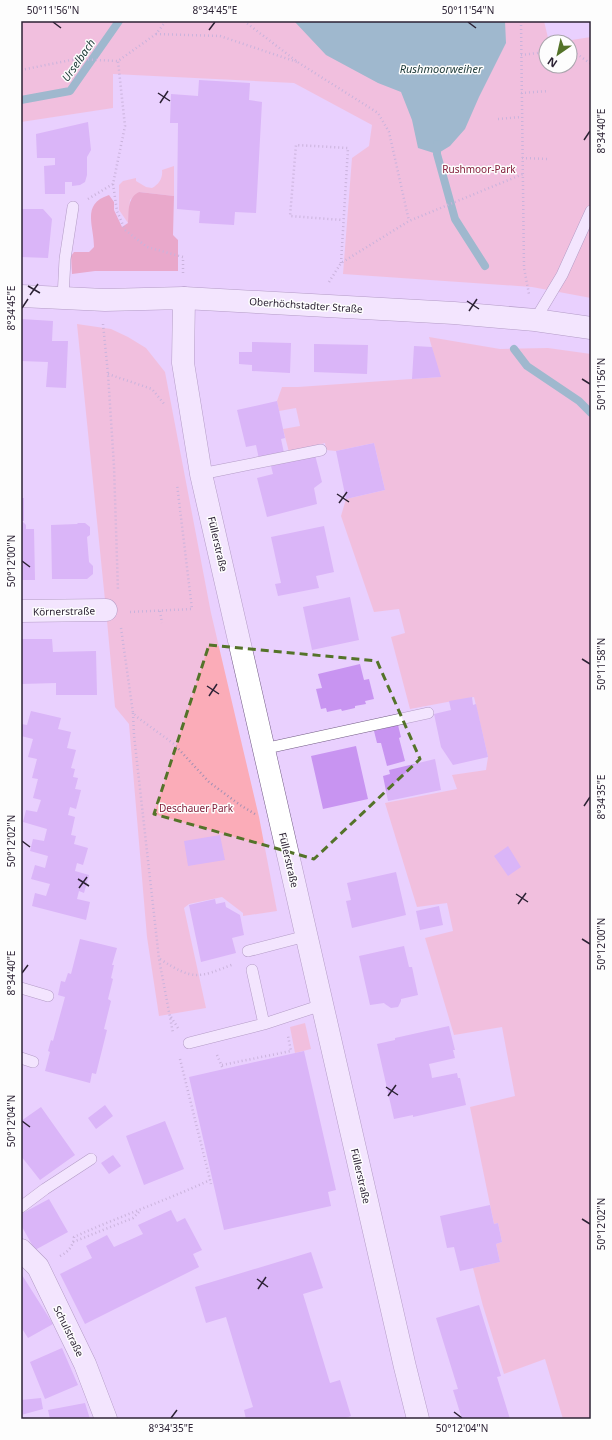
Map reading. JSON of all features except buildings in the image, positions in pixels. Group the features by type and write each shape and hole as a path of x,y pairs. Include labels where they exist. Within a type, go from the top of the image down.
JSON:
{"main road":[{"name":"Oberhöchstadter Straße","path":"21,296 105,300 184,298 315,304 535,320 591,328"},
{"name":"Füllerstraße","path":"184,298 183,363 201,474 418,1419"},
{"name":"Körnerstraße","path":"21,611 113,612"},
{"name":"Schulstraße","path":"21,1250 38,1267 85,1364 106,1419"}],"lane":[{"path":"63,298 64,259 73,208"},
{"path":"535,320 562,275 591,211"},
{"path":"201,474 321,450"},
{"path":"263,749 428,713"},
{"path":"248,951 306,936"},
{"path":"252,970 264,1024"},
{"path":"21,988 48,996"},
{"path":"189,1043 264,1024 322,1005"},
{"path":"21,1058 33,1062"},
{"path":"21,1207 45,1189 91,1159"}],"path":[{"path":"21,70 76,59 118,61 156,34 166,21"},
{"path":"244,21 299,63 378,113 389,132 409,221"},
{"path":"521,21 520,55 524,268 535,320"},
{"path":"156,34 220,36 299,63"},
{"path":"520,55 538,53"},
{"path":"578,55 591,64"},
{"path":"118,61 125,126 113,184 117,211 125,230 147,247 183,257 184,298"},
{"path":"521,93 549,91"},
{"path":"498,119 521,118"},
{"path":"341,263 342,220 348,148 296,145 290,216 342,220"},
{"path":"522,158 548,159"},
{"path":"315,304 341,263 409,221 523,174"},
{"path":"73,208 113,184"},
{"path":"105,300 102,328 108,374 114,466 113,612 133,713 159,959 174,1036"},
{"path":"108,374 152,389 168,410"},
{"path":"113,612 192,609 177,484"},
{"path":"160,611 162,624"},
{"path":"133,713 174,744 209,782 240,805"},
{"path":"159,959 180,972 193,976 208,974 235,963 248,951"},
{"path":"222,1065 291,1051 284,1017"},
{"path":"217,1057 223,1069"},
{"path":"180,1059 211,1184"},
{"path":"38,1267 68,1252 74,1237 210,1180"},
{"path":"73,1242 133,1218 143,1208"},
{"path":"108,1222 111,1226"}],"highlighted area":[{"path":"209,645 377,661 420,759 314,859 154,814"}],"green space":[{"name":"Rushmoor-Park","path":"21,21 544,21 547,34 538,34 538,74 578,74 578,39 591,37 591,298 532,287 343,274 352,158 369,146 372,125 294,83 113,74 113,108 21,122"},
{"path":"174,166 174,196 139,192 130,200 128,223 119,210 119,185 123,181 136,178 136,181 146,187 152,188 157,185 160,180 162,170"},
{"name":"Deschauer Park","path":"77,324 111,329 128,337 146,348 165,372 211,613 259,817 277,911 243,916 243,913 222,897 189,904 184,908 206,1008 159,1016 147,937 129,724 115,707"},
{"path":"429,337 500,349 548,348 591,354 591,1419 563,1419 545,1359 504,1374 473,1268 500,1262 496,1244 502,1242 498,1223 494,1224 470,1107 515,1096 502,1027 454,1035 425,938 453,931 447,903 417,907 385,803 457,789 452,775 486,770 488,757 474,697 410,709 391,637 405,633 399,609 374,612 341,516 346,499 385,490 374,443 336,451 326,450 325,443 289,452 283,429 300,426 296,408 279,411 277,401 282,387 440,377"},
{"path":"305,1023 311,1049 295,1053 290,1027"}],"shaded area":[{"path":"139,192 174,196 173,235 178,240 178,271 95,271 72,274 71,256 74,252 89,252 94,247 91,216 95,204 100,199 109,195 114,202 114,210 122,227 128,223 132,198"}],"water":[{"name":"Rushmoorweiher","path":"294,21 505,21 506,43 465,129 450,146 437,154 418,148 412,120 401,92 378,83 326,55"}],"waterway":[{"name":"Urselbach","path":"21,100 70,91 119,21"},
{"path":"437,144 437,154 455,219 485,266"},
{"path":"514,349 527,366 579,401 591,413"}]}
